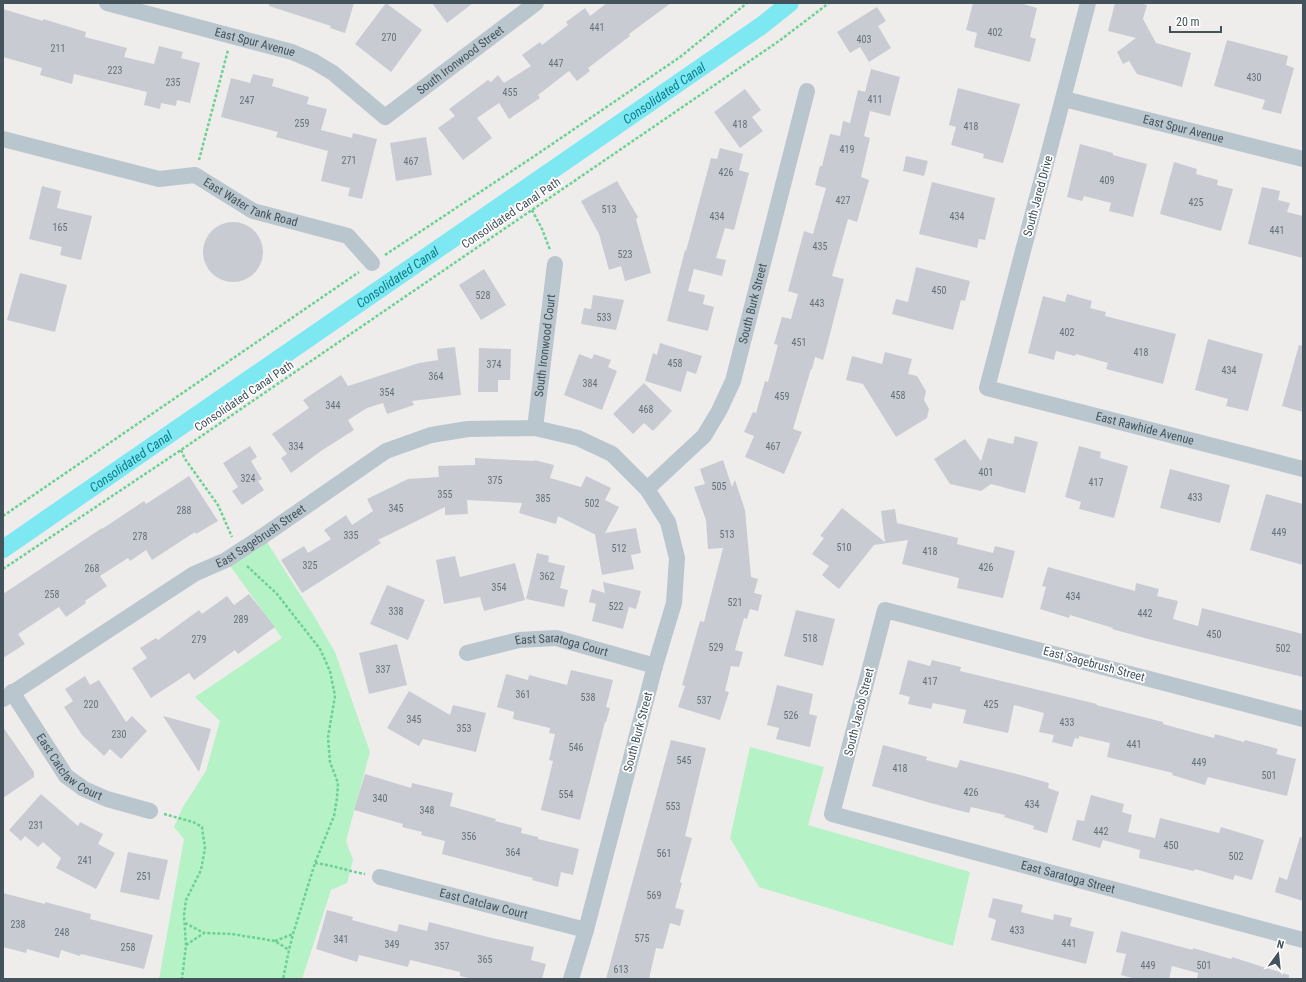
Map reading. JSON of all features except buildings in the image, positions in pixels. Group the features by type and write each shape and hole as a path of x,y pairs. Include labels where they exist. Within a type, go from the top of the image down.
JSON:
{"street":[{"name":"East Spur Avenue","path":"107,3 292,52 313,61 333,73 385,117"},
{"name":"South Ironwood Street","path":"385,117 536,3"},
{"name":"South Jared Drive","path":"988,388 1088,3"},
{"name":"South Burk Street","path":"647,489 704,436 719,411 733,381 807,91"},
{"name":"East Spur Avenue","path":"1064,99 1303,159"},
{"name":"East Water Tank Road","path":"3,139 159,179 195,175 253,211 348,236 372,263"},
{"name":"South Ironwood Court","path":"535,428 555,264"},
{"name":"East Rawhide Avenue","path":"988,388 1303,469"},
{"name":"South Burk Street","path":"535,428 578,438 612,454 647,489 668,522 677,558 674,603 655,666 586,930 571,979"},
{"name":"East Sagebrush Street","path":"8,696 194,574 226,560 386,451 432,435 468,429 535,428"},
{"name":"East Sagebrush Street","path":"885,610 1303,719"},
{"name":"South Jacob Street","path":"832,814 885,610"},
{"name":"East Saratoga Court","path":"467,653 519,640 556,638 655,666"},
{"name":"East Catclaw Court","path":"8,696 66,776 84,789 107,799 150,811"},
{"name":"East Saratoga Street","path":"832,814 1303,940"},
{"name":"East Catclaw Court","path":"380,877 586,930"}],"path":[{"name":"Consolidated Canal Path","path":"3,569 779,41 829,3"},
{"path":"195,175 232,36"},
{"path":"532,210 542,229 555,264"},
{"path":"180,450 218,505 238,552 249,568 277,594 307,630 320,649 330,671 335,696 328,737 330,762 338,784 334,816 315,863 293,934 283,979"},
{"path":"150,811 176,816 202,827 206,848 201,870 186,900 186,945 182,979"},
{"path":"315,863 380,877"},
{"path":"185,923 204,933 232,934 275,941 289,950"},
{"path":"186,945 204,933"},
{"path":"275,941 293,934"}],"green space":[{"path":"263,536 335,652 370,752 346,841 353,860 347,883 331,890 302,979 159,979 184,839 174,827 183,807 206,771 220,721 195,697 282,638 226,560"},
{"path":"750,747 824,767 808,825 970,872 953,946 759,887 730,838"}],"waterway":[{"name":"Consolidated Canal","path":"3,549 761,26 790,3"}]}
